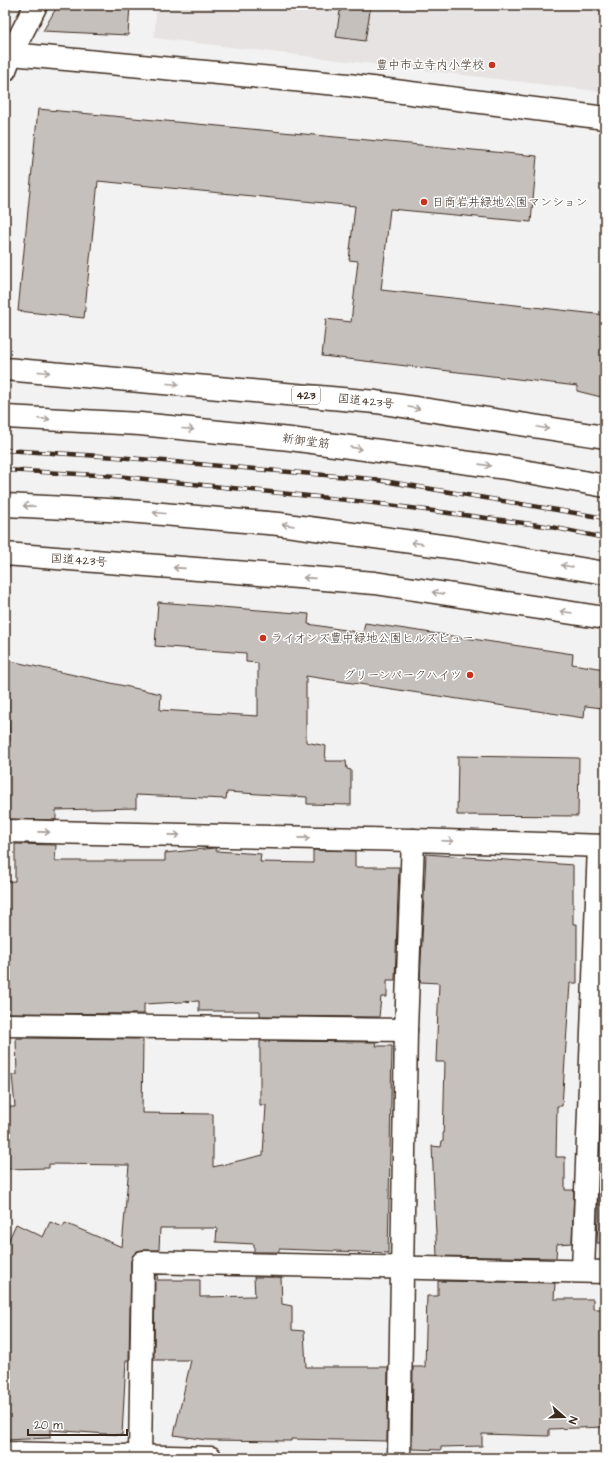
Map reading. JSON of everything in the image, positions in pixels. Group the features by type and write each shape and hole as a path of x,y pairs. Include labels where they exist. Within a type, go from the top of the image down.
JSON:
{"main road":[{"path":"36,5 8,62 348,85 605,118"},
{"name":"国道423号","path":"5,369 376,402 605,437"},
{"name":"新御堂筋","path":"5,417 140,424 290,439 508,468 605,486"},
{"path":"5,506 128,511 279,524 456,548 605,573"},
{"name":"国道423号","path":"5,554 375,583 605,618"},
{"path":"5,831 413,840 602,846 583,1271"},
{"path":"399,1458 406,1030 413,840"},
{"path":"5,1025 406,1030"},
{"path":"140,1456 143,1262 605,1272"},
{"path":"5,1453 211,1458"}],"shaded area":[{"name":"豊中市立寺内小学校","path":"157,5 605,5 605,92 154,38"}],"building":[{"path":"58,5 130,5 128,35 43,31"},
{"path":"341,5 371,5 365,41 336,37"},
{"name":"日商岩井緑地公園マンション","path":"38,109 537,156 531,222 390,209 381,290 605,315 605,398 577,391 577,386 322,356 326,319 351,322 358,261 349,260 355,206 98,181 84,318 18,311"},
{"path":"158,602 309,614 308,624 363,633 365,623 573,654 572,664 605,669 605,693 603,708 585,706 584,718 306,676 306,742 326,746 325,761 346,761 347,769 351,770 351,805 307,804 307,797 227,792 226,799 136,795 136,808 56,810 56,820 5,819 5,741 10,741 6,660 161,694 160,710 258,716 258,663 246,662 246,653 155,646"},
{"path":"458,756 579,758 578,816 457,815"},
{"path":"15,844 56,845 55,861 165,861 165,853 216,848 216,851 261,854 260,862 313,863 313,850 355,851 355,867 399,867 395,980 387,980 387,997 381,997 379,1017 260,1016 260,1011 199,1011 199,1001 144,1004 144,1014 5,1013 5,927 7,927 5,882 15,881"},
{"path":"426,854 573,865 573,924 577,924 577,983 570,983 562,1106 557,1106 556,1157 565,1157 565,1190 574,1190 572,1243 557,1244 556,1258 437,1256 432,1146 441,1147 443,1141 445,1062 436,1062 439,983 420,982"},
{"path":"16,1038 143,1039 142,1113 213,1114 213,1167 263,1155 266,1105 260,1105 260,1041 377,1042 376,1046 392,1046 388,1253 279,1249 279,1252 254,1252 254,1244 216,1242 217,1228 160,1228 159,1250 137,1251 133,1255 131,1261 129,1360 126,1360 122,1435 50,1430 50,1438 5,1440 5,1248 16,1224 43,1237 50,1222 63,1227 65,1223 122,1247 129,1165 49,1164 49,1168 5,1169 5,1107 15,1107 12,1075 17,1075"},
{"path":"599,1190 605,1190 605,1243 597,1243"},
{"path":"155,1275 158,1275 157,1280 200,1280 200,1297 255,1296 254,1277 281,1277 282,1304 292,1306 292,1330 304,1331 306,1367 388,1367 387,1441 291,1439 291,1441 206,1440 174,1435 191,1360 154,1360"},
{"path":"438,1281 555,1283 554,1299 593,1299 593,1309 605,1309 605,1427 549,1429 549,1436 482,1434 482,1446 441,1447 441,1450 412,1449 413,1367 425,1367 427,1296 438,1296"}],"railway":[{"path":"5,450 117,457 372,479 605,518"},
{"path":"5,470 116,476 366,502 546,526 605,538"}],"place":[{"name":"豊中市立寺内小学校","path":"492,65"},
{"name":"日商岩井緑地公園マンション","path":"424,202"},
{"name":"ライオンズ豊中緑地公園ヒルズビュー","path":"263,638"},
{"name":"グリーンパークハイツ","path":"470,675"}]}
